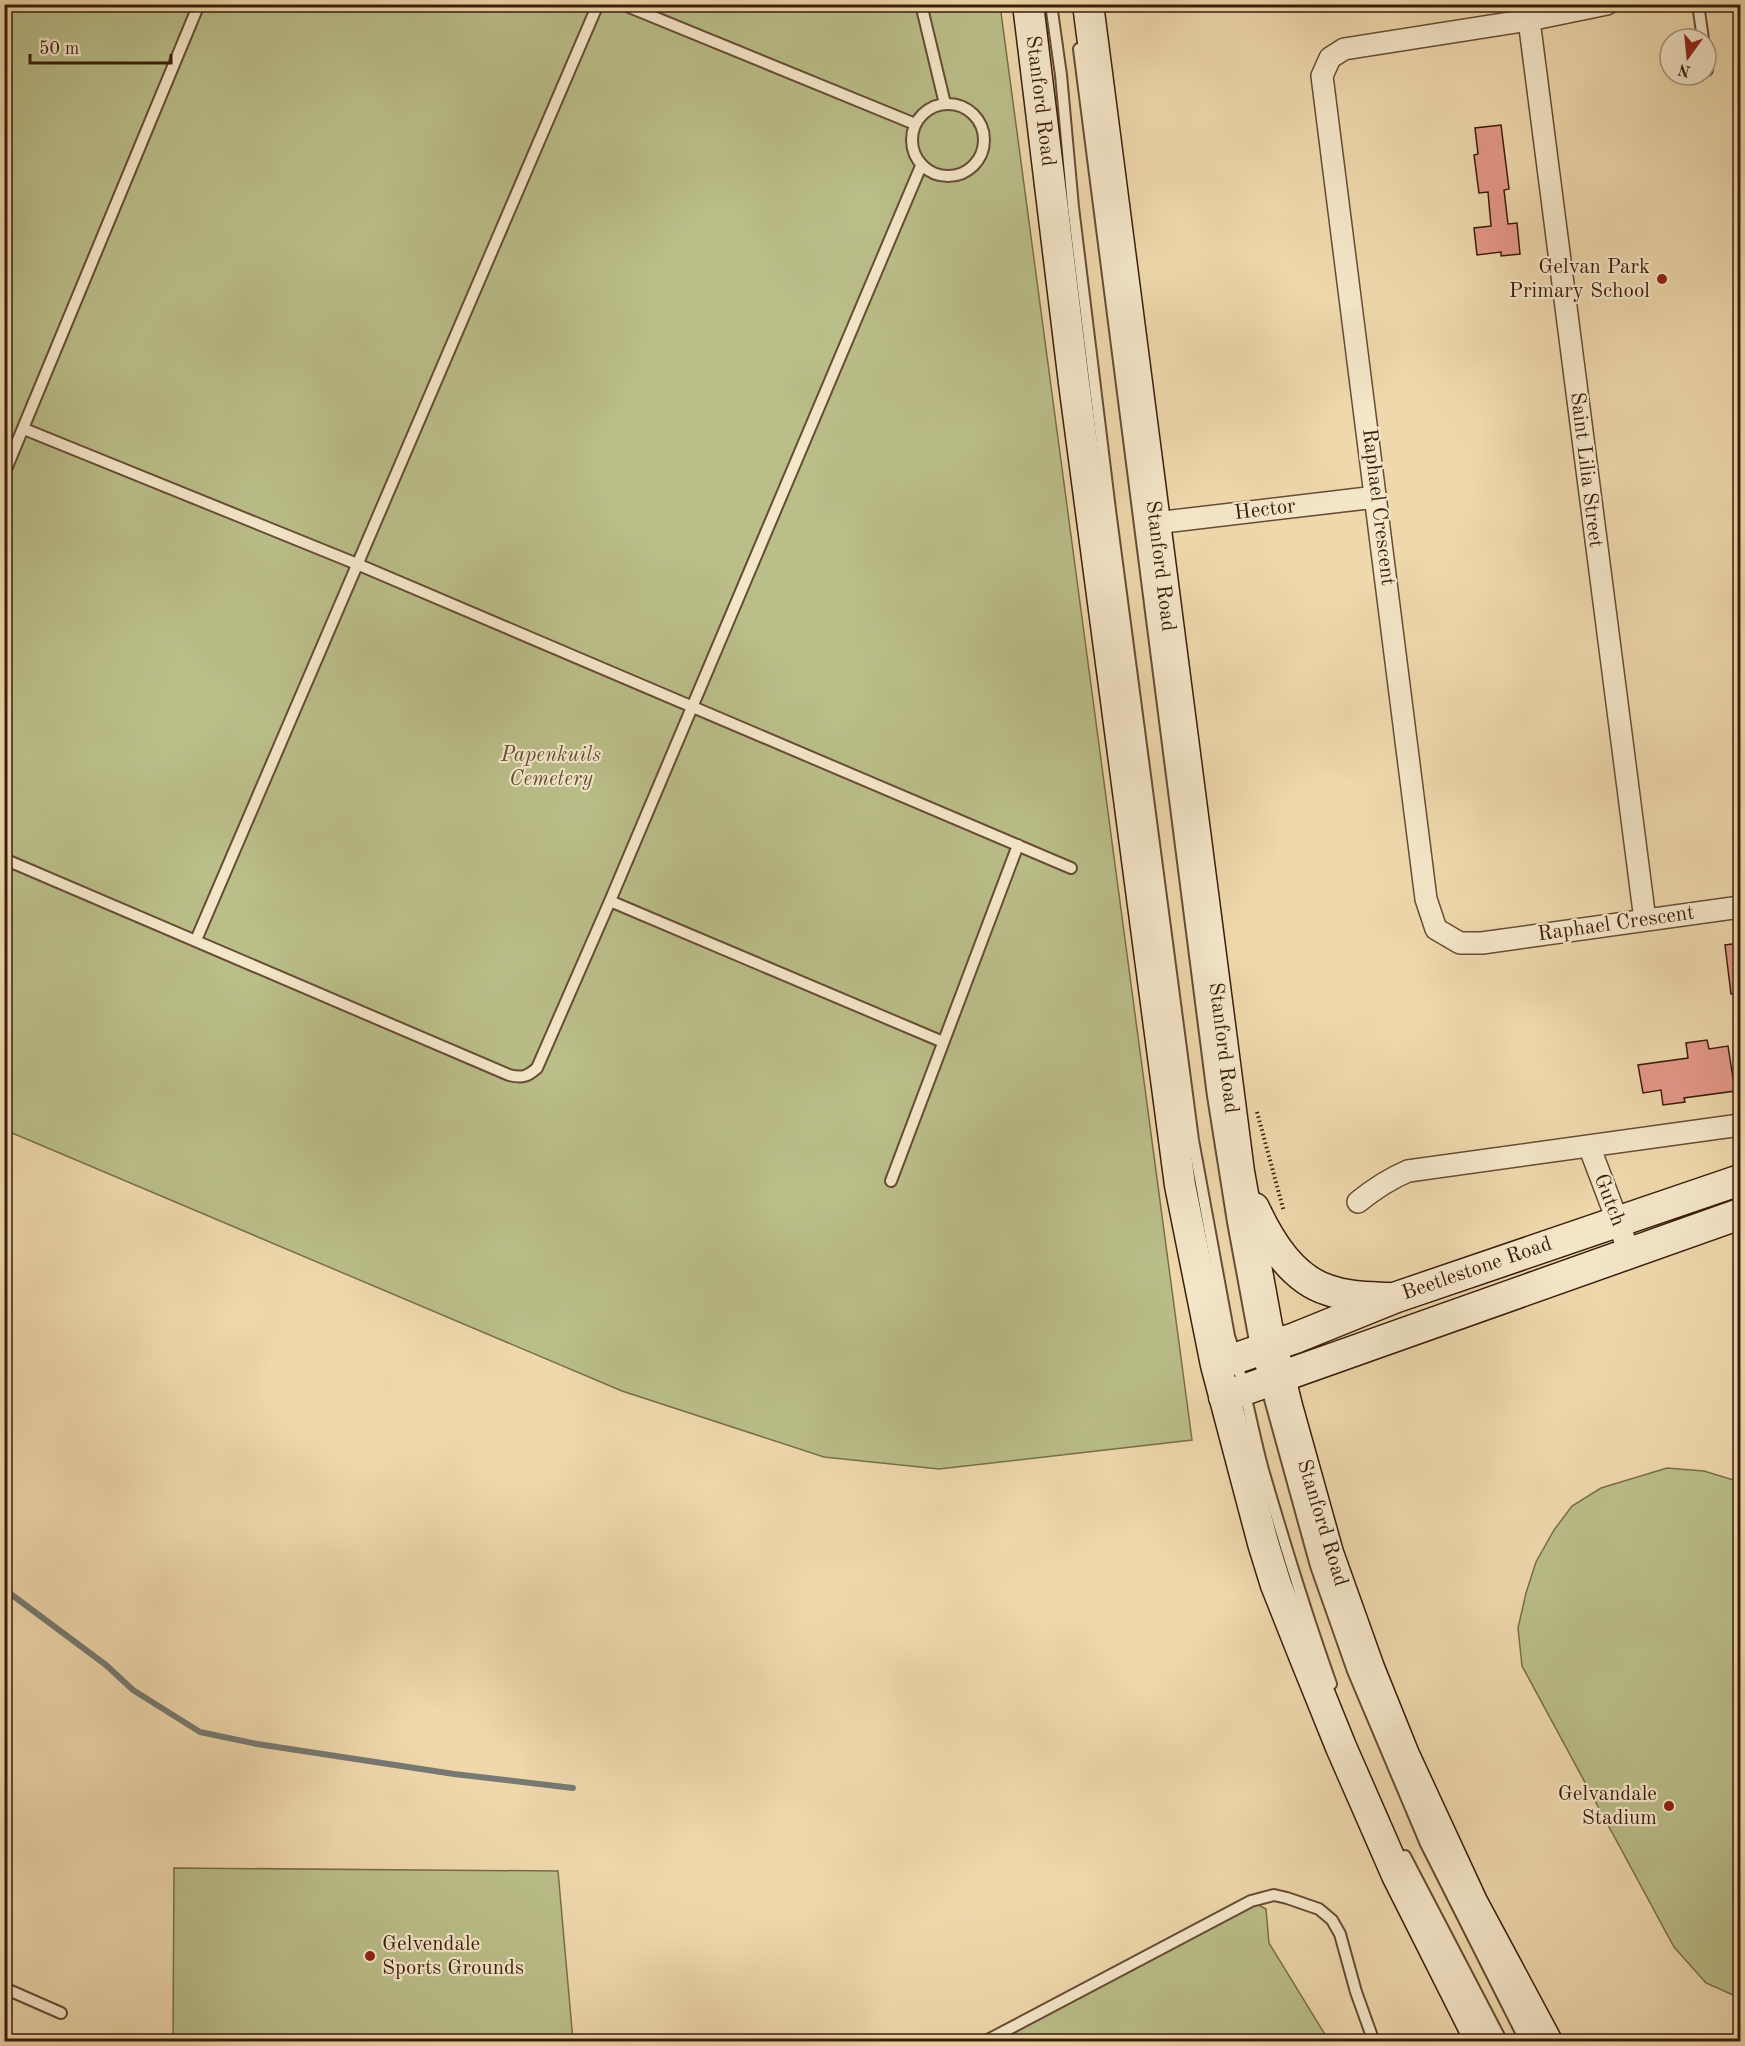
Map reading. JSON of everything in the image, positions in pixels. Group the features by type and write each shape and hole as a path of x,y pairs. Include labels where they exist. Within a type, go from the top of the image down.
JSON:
{"main road":[{"name":"Stanford Road","path":"1028,4 1077,407 1175,1150 1186,1217 1245,1355 1253,1387 1328,1553 1369,1668 1404,1755 1472,1902 1546,2042"},
{"name":"Stanford Road","path":"1088,4 1239,1172 1245,1355 1253,1387 1263,1543 1276,1585 1305,1658 1396,1875 1481,2042"},
{"path":"1239,1172 1268,1235 1282,1256 1297,1271 1325,1289 1339,1294 1394,1298"},
{"name":"Beetlestone Road","path":"1245,1355 1394,1298 1740,1179"},
{"name":"Beetlestone Road","path":"1253,1387 1740,1214"}],"street":[{"name":"Raphael Crescent","path":"1607,4 1528,20 1352,47 1330,58 1322,76 1426,899 1436,929 1460,943 1482,943 1740,907"},
{"name":"Saint Lilia Street","path":"1528,20 1645,920"},
{"name":"Hector","path":"1155,524 1376,497"},
{"path":"1358,1202 1378,1186 1408,1171 1740,1125"},
{"name":"Gutch","path":"1589,1146 1630,1254"}],"lane":[{"path":"4,474 199,4"},
{"path":"196,940 598,4"},
{"path":"622,4 915,124"},
{"path":"921,4 945,104"},
{"path":"1051,4 1061,75 1074,218 1109,499 1193,1140 1229,1336 1245,1355"},
{"path":"1698,4 1701,27"},
{"path":"1078,42 1213,1096 1233,1222 1245,1355"},
{"path":"945,104 966,109 975,116 981,126 984,148 980,158 973,167 952,177 930,172 921,166 915,157 912,146 915,124 922,114 933,107 945,104"},
{"path":"4,859 509,1075 520,1078 528,1076 537,1068 610,901 921,166"},
{"path":"24,429 357,564 1071,868"},
{"path":"891,1181 1018,846"},
{"path":"610,901 943,1042"},
{"path":"1253,1387 1260,1459 1318,1647 1336,1696"},
{"path":"1253,1387 1353,1671 1426,1844 1526,2042"},
{"path":"1401,1847 1502,2042"},
{"path":"984,2042 1251,1901 1274,1895 1302,1902 1318,1909 1332,1920 1340,1934 1356,1992 1374,2042"},
{"path":"4,1988 61,2013"}],"path":[{"path":"1256,1104 1285,1216"}],"green space":[{"name":"Papenkuils Cemetery","path":"4,5 1000,5 1192,1440 939,1469 824,1457 622,1391 5,1130"},
{"name":"Gelvandale Stadium","path":"1667,1468 1704,1471 1740,1482 1740,1998 1706,1983 1674,1947 1522,1666 1518,1628 1526,1593 1536,1562 1554,1530 1572,1506 1601,1488"},
{"name":"Gelvendale Sports Grounds","path":"174,1868 558,1871 573,2041 173,2041"},
{"path":"1251,1901 1266,1909 1269,1943 1329,2041 984,2042"}],"building":[{"path":"1501,125 1509,189 1504,190 1508,224 1517,223 1520,254 1501,256 1501,252 1477,255 1474,228 1491,226 1488,192 1479,193 1474,155 1478,154 1475,128"},
{"path":"1740,943 1740,993 1731,994 1725,945"},
{"path":"1707,1040 1709,1049 1728,1046 1735,1091 1684,1098 1685,1102 1663,1105 1661,1090 1643,1093 1638,1065 1688,1058 1686,1043"}],"waterway":[{"path":"4,1589 106,1665 133,1690 200,1732 257,1744 454,1774 573,1788"}],"place":[{"name":"Gelvan Park Primary School","path":"1662,279"},
{"name":"Gelvandale Stadium","path":"1669,1806"},
{"name":"Gelvendale Sports Grounds","path":"370,1956"}]}
